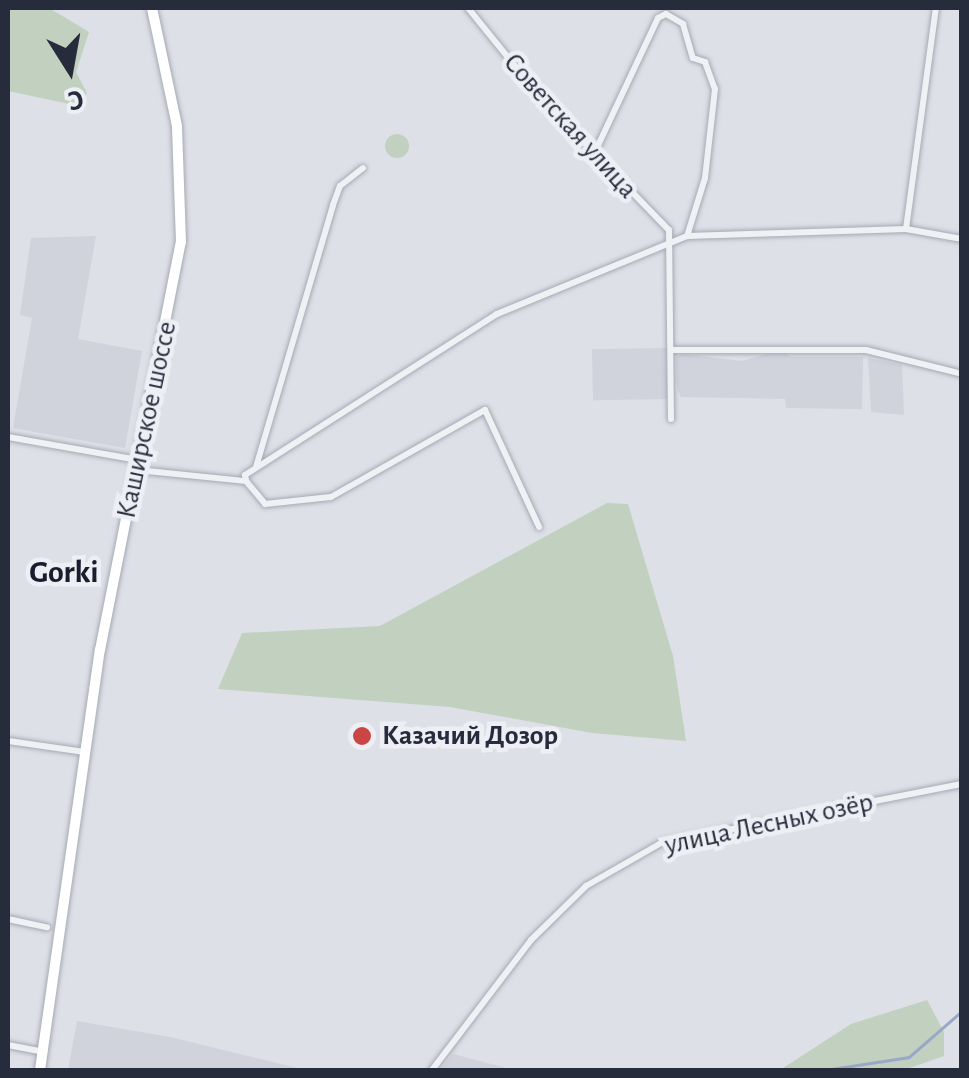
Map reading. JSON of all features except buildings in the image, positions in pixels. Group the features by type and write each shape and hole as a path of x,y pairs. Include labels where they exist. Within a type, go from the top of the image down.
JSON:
{"main road":[{"name":"Каширское шоссе","path":"40,1070 85,752 184,213 177,126 152,8"}],"street":[{"name":"Советская улица","path":"468,8 674,241"},
{"path":"906,230 936,8"},
{"path":"594,154 658,18 666,14 682,24 694,58 705,62 716,89 705,178 687,236"},
{"path":"256,468 333,205 340,186 363,168"},
{"path":"246,481 256,468 474,328 687,236 906,230 962,239"},
{"path":"672,419 674,241"},
{"path":"674,350 866,350 962,374"},
{"path":"8,438 138,465 246,481 265,504 332,496 485,410 539,527"},
{"path":"8,741 85,752"},
{"name":"улица Лесных озёр","path":"432,1070 530,940 586,886 662,843 962,784"},
{"path":"8,919 47,927"},
{"path":"8,1046 44,1052"}],"shaded area":[{"path":"96,236 78,339 142,351 125,448 13,428 32,318 20,315 31,238"},
{"path":"668,348 669,399 593,400 592,349"},
{"path":"780,350 791,357 863,357 862,409 786,408 785,399 681,397 677,389 676,357 682,354 742,361"},
{"path":"868,358 902,365 904,415 871,412"},
{"path":"77,1021 170,1037 305,1070 68,1070"},
{"path":"453,1054 514,1070 440,1070"}],"green space":[{"path":"8,8 49,8 89,32 76,72 87,93 79,106 8,91"},
{"path":"392,134 402,134 409,146 402,158 392,158 385,151 385,141"},
{"path":"607,503 628,504 673,656 686,741 592,733 450,707 218,689 242,633 380,626"},
{"path":"927,1000 944,1032 944,1056 904,1070 780,1070 851,1024"}],"waterway":[{"path":"825,1070 909,1057 962,1011"},
{"path":"807,1070 818,1070"}],"place":[{"name":"Казачий Дозор","path":"362,736"}],"district":[{"name":"Gorki","path":"64,572"}]}
